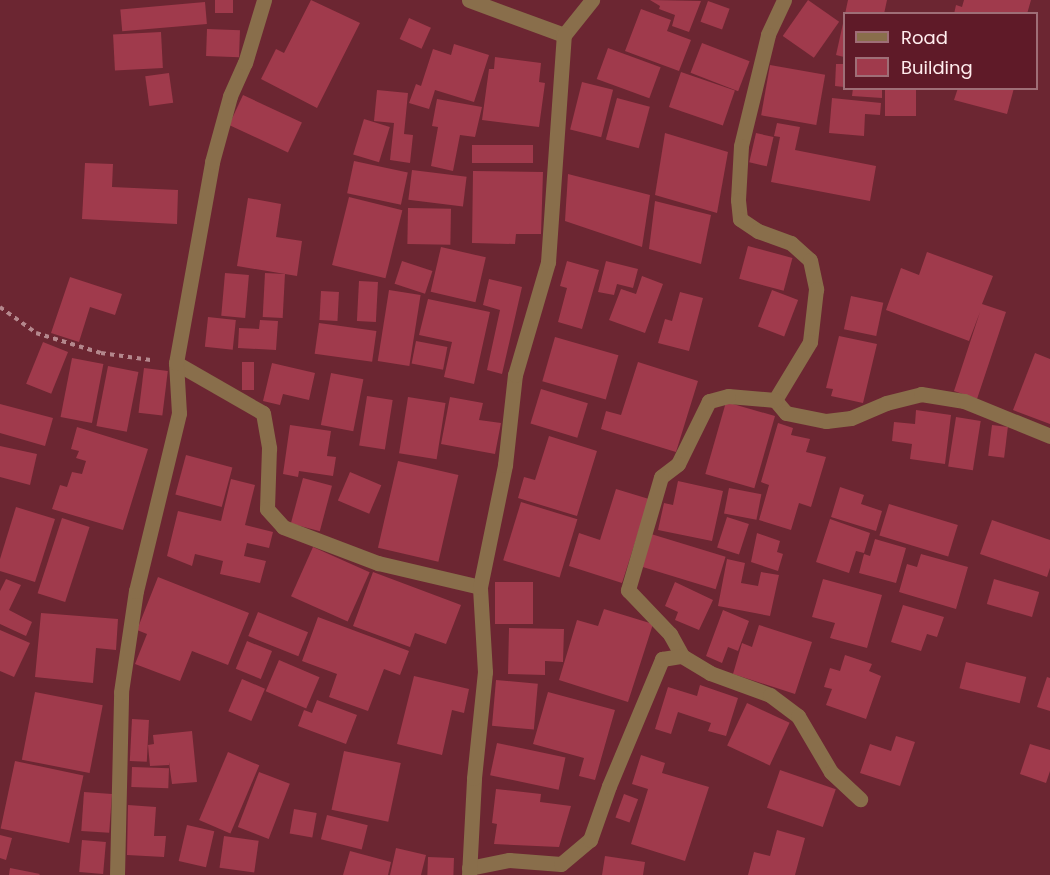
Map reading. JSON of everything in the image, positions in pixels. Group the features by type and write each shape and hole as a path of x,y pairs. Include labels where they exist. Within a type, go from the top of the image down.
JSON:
{"street":[{"path":"117,875 121,692 136,591 179,413 176,363 212,162 230,96 245,63 264,0"},
{"path":"469,0 564,35"},
{"path":"592,0 564,35 548,262 515,375 505,465 480,587 485,672 474,778 469,871 509,860 561,864 590,840 609,786 662,659 682,656"},
{"path":"775,400 810,342 816,289 810,260 791,243 758,231 741,219 738,200 741,147 768,35 784,0"},
{"path":"176,363 263,413 269,448 267,509 283,527 378,563 480,587"},
{"path":"860,799 831,772 798,716 770,695 710,673 682,656 670,634 628,590 661,477 678,464 709,401 728,396 775,400 786,413 826,421 851,418 886,403 921,394 964,400 1050,436"}],"path":[{"path":"0,307 36,333 101,353 176,363"}],"building":[{"path":"215,0 233,0 233,13 215,13"},
{"path":"311,0 360,23 317,108 261,79 276,49 284,53"},
{"path":"650,0 701,1 689,32 672,26 675,15 659,9 660,6"},
{"path":"808,0 839,22 814,58 783,36"},
{"path":"848,0 887,0 884,12 845,12"},
{"path":"964,0 1031,0 1028,12 954,12 956,5 962,7"},
{"path":"708,1 730,9 722,30 700,22"},
{"path":"205,2 207,24 122,31 120,9"},
{"path":"641,9 671,20 667,31 691,40 679,71 625,51"},
{"path":"409,18 431,28 422,49 400,39"},
{"path":"843,24 843,57 836,55"},
{"path":"207,29 240,30 239,57 206,56"},
{"path":"161,32 163,68 115,70 113,35"},
{"path":"702,43 750,61 738,91 691,73"},
{"path":"454,44 489,55 474,102 435,90 429,109 409,103 416,84 421,86 433,49 451,55"},
{"path":"608,48 661,67 649,98 597,79"},
{"path":"495,57 541,63 539,82 545,83 539,127 482,120 489,69 494,69"},
{"path":"836,64 843,64 843,87 835,86"},
{"path":"770,65 825,75 816,125 761,115"},
{"path":"681,72 735,91 723,126 669,107"},
{"path":"169,73 173,103 149,106 145,76"},
{"path":"582,82 613,90 601,137 570,130"},
{"path":"377,90 408,93 404,134 413,135 410,163 390,160 394,123 374,121"},
{"path":"853,90 882,90 882,98 852,96"},
{"path":"885,90 916,90 916,116 885,116"},
{"path":"957,90 1013,90 1007,114 954,100"},
{"path":"243,95 302,122 288,152 229,125"},
{"path":"617,98 650,107 639,148 606,140"},
{"path":"832,98 881,103 880,115 865,114 864,136 829,133"},
{"path":"437,99 482,107 475,137 460,135 453,171 431,166 438,127 432,126"},
{"path":"364,119 390,127 379,162 353,154"},
{"path":"777,123 800,127 795,150 876,166 870,201 771,182 780,137 774,136"},
{"path":"665,133 728,152 717,213 655,195"},
{"path":"756,133 774,137 767,166 749,162"},
{"path":"472,145 533,145 533,163 472,163"},
{"path":"354,161 408,172 401,205 347,193"},
{"path":"85,163 113,164 112,187 178,190 177,224 82,219"},
{"path":"412,170 467,177 463,206 408,200"},
{"path":"473,171 543,172 541,234 516,234 515,244 472,243"},
{"path":"568,174 650,195 642,247 565,221"},
{"path":"349,197 402,210 385,278 332,265"},
{"path":"248,198 281,204 276,237 302,241 297,276 237,266"},
{"path":"655,201 711,215 701,264 649,249"},
{"path":"408,208 451,209 450,245 407,244"},
{"path":"748,246 792,258 784,291 739,279"},
{"path":"441,247 486,257 475,302 431,292"},
{"path":"927,252 993,276 982,304 1006,312 977,399 954,391 980,312 969,341 886,310 901,268 919,275"},
{"path":"402,261 432,271 425,294 395,284"},
{"path":"567,261 599,270 582,329 558,322 567,288 560,286"},
{"path":"606,261 638,269 633,288 617,284 614,295 598,292"},
{"path":"225,273 249,275 245,318 221,316"},
{"path":"265,273 285,274 283,318 263,317"},
{"path":"642,276 663,284 645,333 609,320 621,289 636,294"},
{"path":"70,277 122,294 115,315 90,307 79,342 51,333"},
{"path":"489,279 522,287 502,374 487,370 500,310 483,305"},
{"path":"359,281 378,282 376,322 357,321"},
{"path":"389,290 421,295 409,366 378,361"},
{"path":"772,290 798,300 784,336 758,326"},
{"path":"321,291 339,292 337,321 319,320"},
{"path":"680,292 703,298 689,351 658,343 665,319 672,321"},
{"path":"851,296 883,303 876,336 844,329"},
{"path":"428,299 490,312 474,384 444,377 452,342 419,335"},
{"path":"208,317 236,320 233,350 205,347"},
{"path":"260,320 278,321 276,350 238,348 239,328 259,329"},
{"path":"319,323 376,331 372,362 315,354"},
{"path":"839,336 877,344 863,403 831,396 833,389 826,388"},
{"path":"555,337 618,355 606,399 542,381"},
{"path":"416,341 447,347 443,370 412,364"},
{"path":"43,342 68,352 51,394 26,384"},
{"path":"1035,353 1050,359 1050,424 1013,410"},
{"path":"72,358 103,364 92,423 61,417"},
{"path":"242,362 254,362 254,390 242,390"},
{"path":"638,362 698,381 676,452 601,429 606,411 621,415"},
{"path":"272,363 315,373 309,400 283,394 280,405 263,401"},
{"path":"108,366 138,372 127,432 96,426"},
{"path":"144,368 168,371 162,416 139,413"},
{"path":"331,373 363,379 353,431 321,425"},
{"path":"541,389 588,403 577,438 530,423"},
{"path":"367,396 393,400 385,449 359,445"},
{"path":"408,397 446,403 437,459 399,453"},
{"path":"450,397 483,403 479,420 501,423 495,454 441,444"},
{"path":"726,402 775,416 754,488 705,474"},
{"path":"0,404 53,418 45,446 0,433"},
{"path":"916,410 951,415 945,464 910,459 912,444 892,441 894,422 915,424"},
{"path":"956,417 981,421 973,470 948,466"},
{"path":"778,423 793,428 791,435 810,439 806,452 826,457 811,507 799,503 791,530 759,520 769,485 761,482"},
{"path":"290,425 331,431 327,456 336,457 333,476 299,471 298,477 283,474"},
{"path":"992,425 1008,427 1004,458 988,456"},
{"path":"77,427 148,449 123,530 52,509 60,485 67,487 72,472 82,474 86,461 76,458 79,451 71,449"},
{"path":"549,436 597,451 577,516 518,498 524,477 535,480"},
{"path":"0,446 37,454 30,485 0,477"},
{"path":"186,455 232,467 222,507 175,495"},
{"path":"398,461 458,475 438,562 378,548"},
{"path":"350,472 381,485 369,514 338,501"},
{"path":"303,478 332,486 320,531 291,523"},
{"path":"231,479 255,485 245,525 273,532 269,548 247,543 244,556 266,561 260,583 220,574 223,561 195,554 192,566 167,556 178,511 221,521"},
{"path":"678,481 723,491 712,541 658,530 664,503 673,505"},
{"path":"840,487 864,495 861,504 882,511 876,531 831,517"},
{"path":"729,488 761,494 756,520 724,514"},
{"path":"616,489 649,499 622,583 569,566 579,533 600,540"},
{"path":"521,502 577,519 560,578 503,560"},
{"path":"889,504 958,525 948,557 879,536"},
{"path":"16,507 55,519 35,582 0,571 0,559"},
{"path":"727,517 749,524 739,555 717,547"},
{"path":"62,518 90,527 65,602 38,593"},
{"path":"830,519 870,533 864,553 856,551 849,573 816,562"},
{"path":"992,520 1050,540 1050,568 1047,577 980,554"},
{"path":"757,533 780,541 777,552 783,554 778,571 751,562"},
{"path":"651,534 726,557 716,589 641,567"},
{"path":"875,539 906,548 896,583 859,573 864,554 870,556"},
{"path":"313,547 370,572 348,622 291,596"},
{"path":"921,554 968,567 956,609 899,592 907,564 917,567"},
{"path":"727,559 745,563 741,583 758,586 761,572 779,575 770,616 718,606"},
{"path":"373,572 461,605 446,644 415,633 410,647 353,626"},
{"path":"158,577 249,613 228,665 192,651 180,681 135,664 147,634 137,630"},
{"path":"6,579 21,585 9,610 32,622 26,636 0,624 0,591"},
{"path":"823,579 882,595 867,648 830,638 835,623 812,617"},
{"path":"994,579 1039,592 1032,617 987,604"},
{"path":"495,582 533,582 533,624 495,624"},
{"path":"675,582 713,600 699,630 675,620 678,612 665,606"},
{"path":"903,605 944,617 937,637 927,634 921,651 891,642"},
{"path":"604,609 653,624 628,702 559,680 577,620 598,626"},
{"path":"723,610 749,621 738,651 728,647 722,663 706,656"},
{"path":"258,612 308,632 298,656 248,636"},
{"path":"41,613 118,619 116,650 96,648 93,683 35,677"},
{"path":"318,617 409,651 400,675 384,669 368,711 329,697 337,674 302,661"},
{"path":"759,625 812,642 795,694 733,674 742,643 752,647"},
{"path":"509,628 564,629 563,662 545,661 545,675 508,674"},
{"path":"0,630 30,643 14,677 0,671"},
{"path":"247,641 272,651 261,679 236,669"},
{"path":"845,655 872,664 869,671 881,676 866,719 826,705 832,689 824,687 830,668 840,671"},
{"path":"279,660 320,677 306,708 266,691"},
{"path":"966,662 1026,677 1020,703 959,688"},
{"path":"414,676 469,689 464,713 452,710 442,755 397,744"},
{"path":"1047,677 1050,678 1050,711 1037,707"},
{"path":"242,679 265,689 251,721 228,711"},
{"path":"496,680 538,684 534,729 492,726"},
{"path":"700,685 738,698 726,736 708,731 711,723 678,712 671,734 655,729 668,687 697,696"},
{"path":"35,692 103,705 90,773 22,760"},
{"path":"548,692 615,710 595,780 579,776 584,758 533,744"},
{"path":"317,700 357,715 346,744 298,726 304,710 312,713"},
{"path":"747,703 790,723 770,765 727,746"},
{"path":"132,719 149,720 147,762 130,761"},
{"path":"192,731 197,782 172,784 169,762 169,765 150,766 148,745 154,744 153,735"},
{"path":"896,736 915,742 900,786 860,773 870,744 891,751"},
{"path":"497,743 565,758 559,790 490,775"},
{"path":"1030,744 1050,750 1050,771 1046,783 1020,774"},
{"path":"344,751 401,763 388,822 332,810"},
{"path":"228,752 259,765 230,833 199,820"},
{"path":"641,755 665,763 662,773 709,787 685,861 631,844 648,789 632,784"},
{"path":"15,761 83,776 69,843 1,828"},
{"path":"132,767 169,768 168,788 131,787"},
{"path":"780,770 836,789 823,827 767,808"},
{"path":"259,772 290,784 269,839 238,827"},
{"path":"496,789 541,794 540,802 571,806 559,847 494,844 497,824 492,823"},
{"path":"84,792 112,794 109,833 81,831"},
{"path":"624,794 638,799 630,823 615,817"},
{"path":"128,805 156,807 154,836 166,836 164,857 127,855"},
{"path":"294,809 317,813 312,838 290,834"},
{"path":"327,815 368,825 362,849 321,839"},
{"path":"187,825 214,831 206,867 179,861"},
{"path":"777,830 805,838 795,875 748,875 754,852 770,856"},
{"path":"0,835 12,838 6,860 0,858"},
{"path":"224,836 259,841 254,873 220,868"},
{"path":"82,840 106,842 103,874 79,872"},
{"path":"396,848 426,855 421,875 390,875"},
{"path":"350,851 391,862 388,875 343,875"},
{"path":"605,856 645,862 643,875 602,875"},
{"path":"428,857 454,858 453,875 427,875"},
{"path":"10,868 40,874 9,875"}]}
